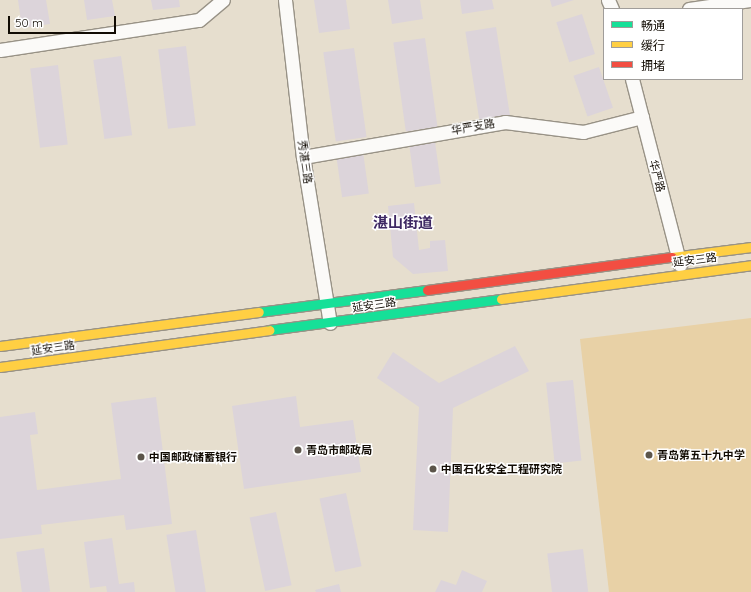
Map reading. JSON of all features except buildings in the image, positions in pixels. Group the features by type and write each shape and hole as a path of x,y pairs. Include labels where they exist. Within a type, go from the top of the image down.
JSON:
{"main road":[{"name":"延安三路","path":"0,346 751,247"},
{"name":"延安三路","path":"0,367 751,265"}],"street":[{"path":"0,50 37,46 199,20 223,0"},
{"name":"秀湛三路","path":"285,0 303,157 330,323"},
{"path":"696,8 751,0"},
{"name":"华严路","path":"632,80 678,256 681,274"},
{"name":"华严支路","path":"303,157 505,122 583,132 642,117"}],"shaded area":[{"name":"青岛第五十九中学","path":"751,318 751,592 609,592 580,339"}],"traffic: fast":[{"path":"259,312 427,290"},
{"path":"269,330 501,299"}],"traffic: slow":[{"path":"672,257 751,247"},
{"path":"501,299 751,265"},
{"path":"0,346 259,312"},
{"path":"0,367 269,330"}],"traffic: jam":[{"path":"427,290 672,257"}],"place":[{"name":"青岛市邮政局","path":"298,450"},
{"name":"青岛第五十九中学","path":"649,455"},
{"name":"中国邮政储蓄银行","path":"141,457"},
{"name":"中国石化安全工程研究院","path":"433,469"}],"district":[{"name":"湛山街道","path":"403,223"}]}
